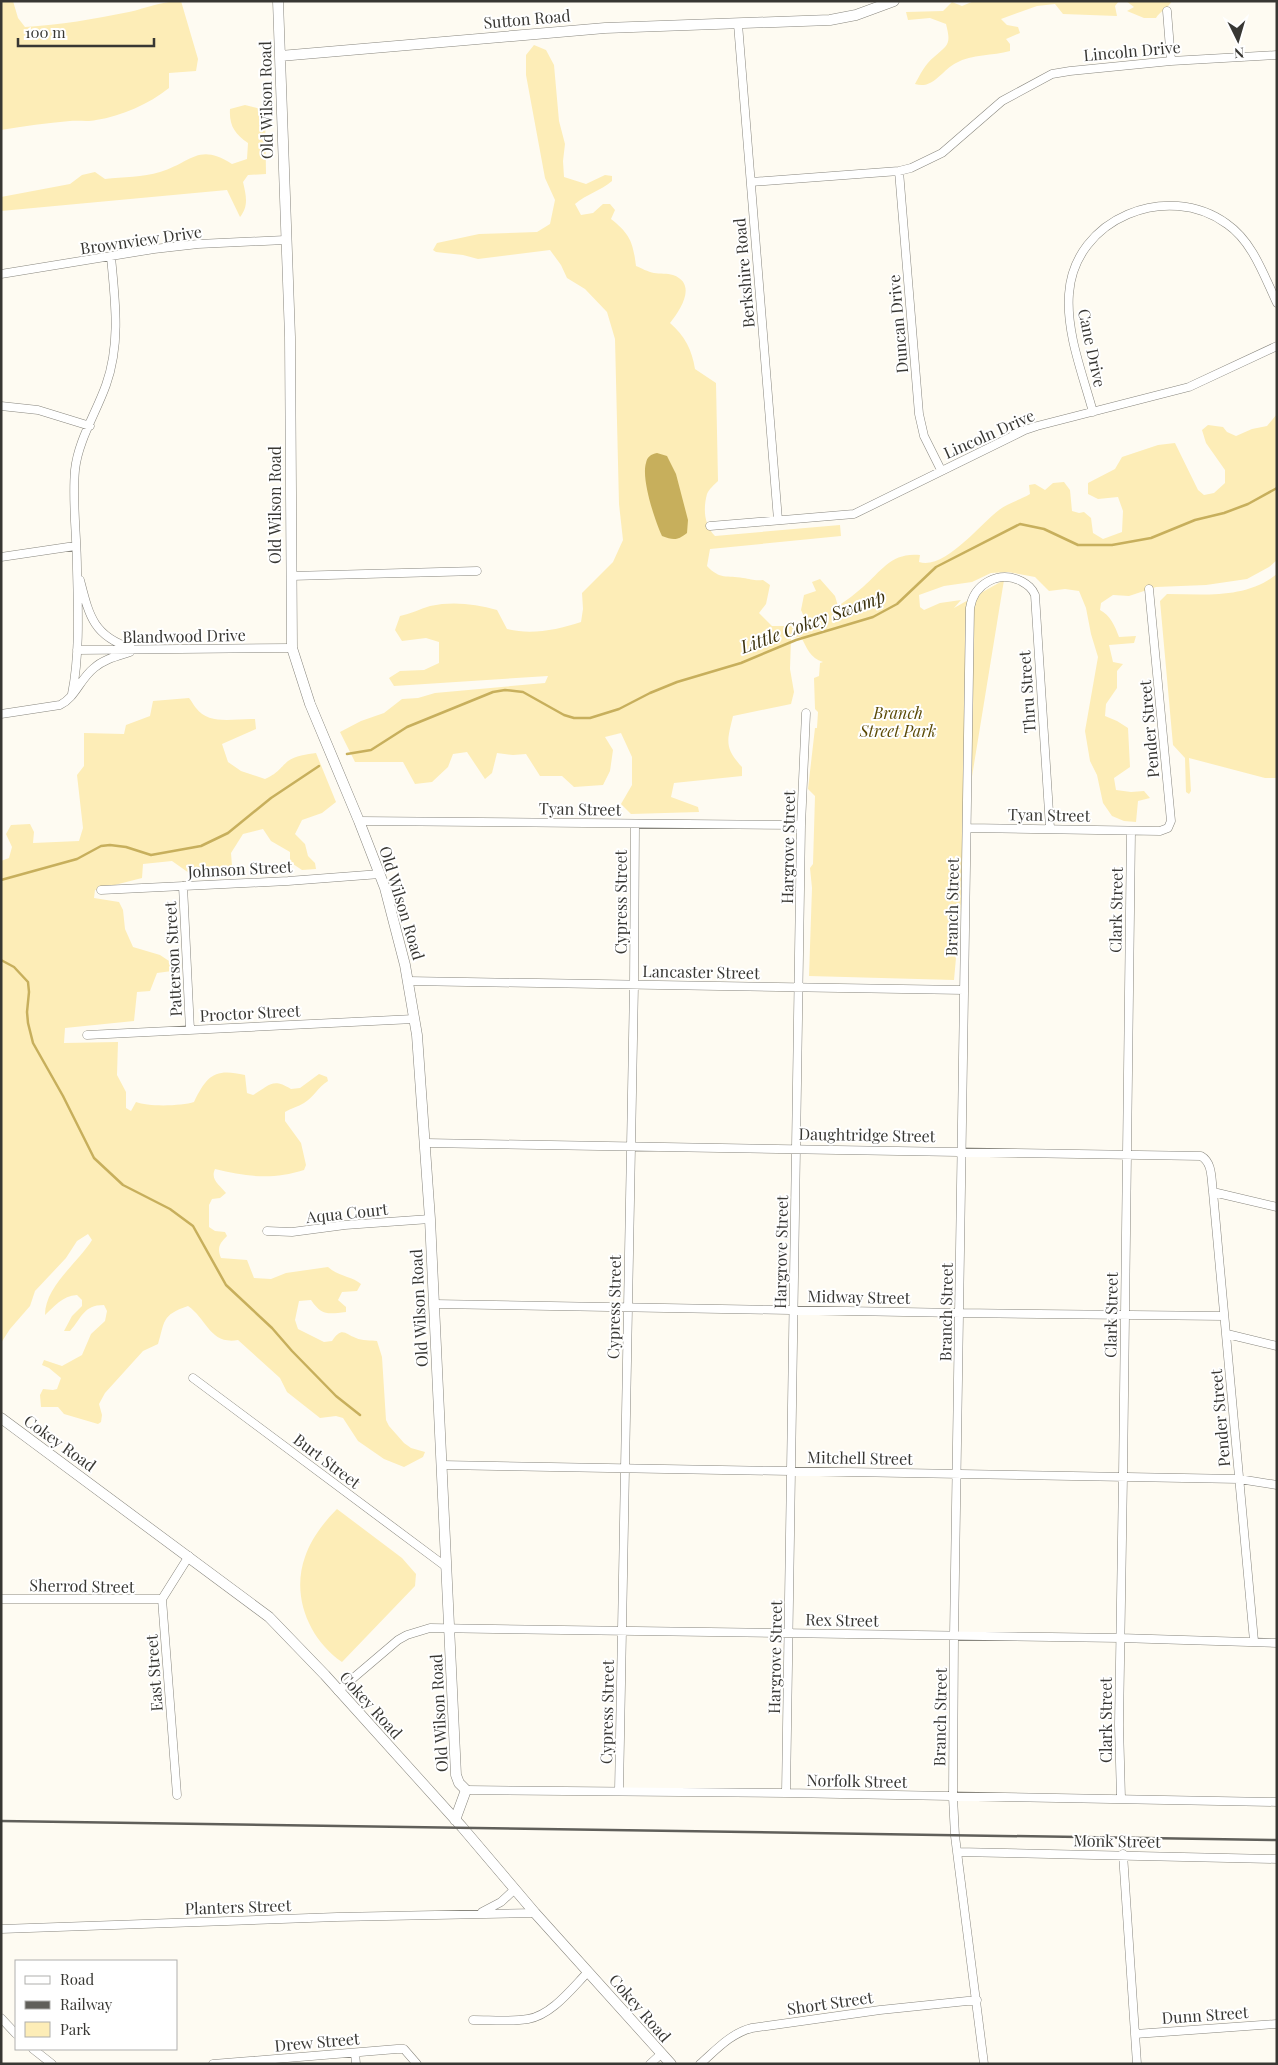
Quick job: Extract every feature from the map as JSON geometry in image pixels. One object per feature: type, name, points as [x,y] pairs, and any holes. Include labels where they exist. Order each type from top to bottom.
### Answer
[{"type":"street","name":"Old Wilson Road","points":[[278,1],[285,240],[290,337],[292,648],[310,704],[380,874],[401,947],[414,1019],[426,1143],[456,1776],[459,1784],[466,1790],[454,1820]]},
{"type":"street","name":"Sutton Road","points":[[280,56],[567,31],[830,20],[856,15],[894,1]]},
{"type":"street","points":[[1167,11],[1171,61]]},
{"type":"street","name":"Berkshire Road","points":[[738,24],[778,520]]},
{"type":"street","name":"Lincoln Drive","points":[[751,182],[900,171],[911,168],[942,153],[1002,101],[1052,74],[1171,61],[1277,56]]},
{"type":"street","name":"Duncan Drive","points":[[900,171],[919,414],[924,436],[941,470]]},
{"type":"street","name":"Cane Drive","points":[[1093,412],[1072,336],[1068,293],[1073,273],[1091,241],[1104,228],[1121,217],[1155,206],[1174,204],[1192,208],[1220,219],[1240,235],[1250,247],[1277,303]]},
{"type":"street","name":"Brownview Drive","points":[[1,274],[154,249],[198,244],[285,240]]},
{"type":"street","points":[[111,257],[116,308],[115,344],[107,383],[78,453],[75,469],[75,546],[78,568],[89,612],[98,629],[114,641],[138,650]]},
{"type":"street","name":"Lincoln Drive","points":[[710,526],[854,514],[941,470],[1037,426],[1189,387],[1277,346]]},
{"type":"street","points":[[1,406],[18,406],[38,410],[90,426]]},
{"type":"street","points":[[1,557],[75,546]]},
{"type":"street","points":[[72,694],[77,650],[78,568]]},
{"type":"street","points":[[291,576],[477,571]]},
{"type":"street","name":"Branch Street","points":[[984,2064],[957,1852],[953,1797],[954,1636],[970,608],[972,597],[979,588],[989,581],[1002,576]]},
{"type":"street","name":"Thru Street","points":[[1002,576],[1012,577],[1022,582],[1033,589],[1035,595],[1050,828]]},
{"type":"street","name":"Pender Street","points":[[1131,831],[1160,832],[1168,828],[1171,821],[1149,590]]},
{"type":"street","name":"Blandwood Drive","points":[[77,650],[292,648]]},
{"type":"street","points":[[1,714],[60,705],[68,701],[94,667],[138,650]]},
{"type":"street","name":"Hargrove Street","points":[[786,1793],[800,988],[801,825],[806,712]]},
{"type":"street","name":"Tyan Street","points":[[359,821],[801,825]]},
{"type":"street","name":"Cypress Street","points":[[619,1791],[634,985],[635,824]]},
{"type":"street","name":"Tyan Street","points":[[967,828],[1050,828],[1131,831]]},
{"type":"street","name":"Clark Street","points":[[1121,1798],[1119,1755],[1120,1638],[1124,1476],[1131,831]]},
{"type":"street","name":"Johnson Street","points":[[101,890],[354,877],[380,874]]},
{"type":"street","name":"Patterson Street","points":[[183,886],[190,1030]]},
{"type":"street","name":"Lancaster Street","points":[[408,981],[964,990]]},
{"type":"street","name":"Proctor Street","points":[[87,1035],[414,1019]]},
{"type":"street","name":"Daughtridge Street","points":[[426,1143],[962,1150],[1201,1156],[1207,1159],[1210,1165],[1213,1192]]},
{"type":"street","points":[[1213,1192],[1277,1207]]},
{"type":"street","name":"Pender Street","points":[[1213,1192],[1254,1641]]},
{"type":"street","name":"Aqua Court","points":[[267,1231],[292,1232],[345,1225],[430,1219]]},
{"type":"street","name":"Midway Street","points":[[434,1304],[1224,1316]]},
{"type":"street","points":[[1227,1334],[1277,1346]]},
{"type":"street","name":"Burt Street","points":[[193,1378],[445,1566]]},
{"type":"street","name":"Cokey Road","points":[[1,1418],[269,1617],[454,1820],[670,2064]]},
{"type":"street","name":"Mitchell Street","points":[[442,1465],[1124,1476],[1239,1479],[1277,1485]]},
{"type":"street","points":[[162,1599],[189,1556]]},
{"type":"street","name":"Sherrod Street","points":[[1,1599],[162,1599]]},
{"type":"street","name":"East Street","points":[[162,1599],[177,1795]]},
{"type":"street","name":"Rex Street","points":[[338,1691],[387,1648],[407,1635],[430,1628],[789,1632],[1277,1643]]},
{"type":"street","name":"Norfolk Street","points":[[466,1790],[786,1793],[1277,1802]]},
{"type":"street","name":"Monk Street","points":[[957,1852],[1123,1854],[1277,1859]]},
{"type":"street","points":[[1123,1854],[1137,2064]]},
{"type":"street","name":"Planters Street","points":[[475,1914],[494,1907],[515,1889]]},
{"type":"street","name":"Planters Street","points":[[1,1929],[535,1913]]},
{"type":"street","points":[[474,2020],[529,2019],[542,2014],[553,2006],[588,1972]]},
{"type":"street","name":"Short Street","points":[[700,2064],[735,2034],[752,2028],[880,2010],[977,2000]]},
{"type":"street","points":[[1,2018],[15,2033]]},
{"type":"street","name":"Dunn Street","points":[[1135,2034],[1277,2024]]},
{"type":"street","points":[[34,2050],[52,2064]]},
{"type":"street","name":"Drew Street","points":[[213,2064],[404,2050],[417,2064]]},
{"type":"street","points":[[355,2053],[356,2064]]},
{"type":"street","points":[[650,2064],[661,2054]]},
{"type":"green space","points":[[1,1],[13,1],[18,18],[25,27],[90,19],[129,12],[161,3],[181,1],[198,59],[196,71],[169,73],[169,88],[144,104],[116,116],[93,121],[61,122],[1,130]]},
{"type":"green space","points":[[974,1],[1119,1],[1115,6],[1117,16],[1063,14],[1055,4],[1037,6],[1001,19],[1007,25],[1018,27],[1020,33],[1006,39],[1010,44],[1010,51],[962,60],[951,66],[932,82],[921,85],[915,84],[928,63],[946,46],[948,36],[946,24],[930,18],[908,20],[906,12],[943,11],[952,2],[962,6]]},
{"type":"green space","points":[[1126,1],[1172,1],[1156,18],[1144,18],[1127,11],[1134,7]]},
{"type":"green space","name":"Branch Street Park","points":[[534,45],[546,50],[554,65],[559,121],[565,144],[564,177],[586,184],[605,175],[612,176],[612,181],[575,204],[581,215],[593,213],[603,204],[610,204],[615,210],[611,219],[630,239],[636,266],[656,273],[673,275],[684,284],[685,298],[670,323],[687,344],[695,369],[716,383],[718,481],[708,492],[705,505],[705,516],[711,532],[715,536],[840,525],[841,536],[710,549],[707,566],[716,573],[724,576],[763,580],[770,585],[766,604],[759,613],[772,626],[790,626],[807,623],[801,610],[804,595],[816,591],[812,582],[820,579],[835,596],[838,606],[895,559],[902,556],[920,555],[919,562],[929,563],[951,553],[999,510],[1030,494],[1029,485],[1035,484],[1045,490],[1053,483],[1064,482],[1070,490],[1072,511],[1084,512],[1091,518],[1093,533],[1103,539],[1122,532],[1123,511],[1118,497],[1098,499],[1088,494],[1088,483],[1115,469],[1122,457],[1158,445],[1175,443],[1198,490],[1204,495],[1214,493],[1225,483],[1225,470],[1206,443],[1202,430],[1208,425],[1223,427],[1227,432],[1236,436],[1252,429],[1267,426],[1277,414],[1277,560],[1269,567],[1247,579],[1206,585],[1156,587],[1129,596],[1113,595],[1101,603],[1100,610],[1104,612],[1114,625],[1119,637],[1136,636],[1134,643],[1109,645],[1113,662],[1123,664],[1117,671],[1117,688],[1106,704],[1105,716],[1128,728],[1130,767],[1114,778],[1116,790],[1144,791],[1150,798],[1138,801],[1136,822],[1124,821],[1112,816],[1103,803],[1097,775],[1090,761],[1085,731],[1098,657],[1086,608],[1079,591],[1065,589],[1049,591],[1035,577],[1008,572],[991,573],[972,582],[944,586],[919,595],[920,607],[924,610],[940,603],[961,600],[954,608],[1004,580],[962,838],[964,869],[954,980],[809,976],[812,888],[810,868],[813,864],[815,796],[808,789],[818,712],[815,709],[814,678],[819,676],[820,663],[823,662],[812,655],[801,637],[791,638],[790,669],[794,692],[791,704],[733,716],[728,738],[732,755],[742,767],[742,776],[674,783],[671,797],[698,807],[699,812],[631,814],[621,804],[632,785],[632,757],[621,733],[605,737],[613,750],[610,771],[603,785],[574,787],[562,776],[540,776],[526,754],[497,753],[492,773],[485,779],[467,752],[453,754],[448,767],[432,782],[415,784],[403,762],[355,762],[340,732],[361,721],[384,713],[402,699],[418,698],[435,693],[545,683],[548,676],[394,686],[389,678],[400,671],[424,670],[439,663],[439,642],[426,638],[402,641],[395,630],[400,616],[430,606],[456,603],[497,610],[507,629],[516,631],[544,631],[581,622],[583,609],[582,593],[613,562],[623,540],[619,504],[615,339],[607,312],[585,289],[567,278],[561,265],[550,250],[478,259],[433,250],[437,243],[479,234],[537,232],[550,224],[555,200],[545,178],[526,75],[526,55]]},
{"type":"green space","points":[[245,105],[265,110],[266,174],[248,175],[243,182],[246,205],[240,217],[227,190],[1,211],[1,197],[70,184],[82,175],[95,172],[105,179],[147,175],[171,168],[202,154],[220,158],[232,164],[247,159],[248,143],[234,129],[230,115],[230,109]]},
{"type":"green space","points":[[1277,574],[1277,778],[1265,778],[1189,758],[1191,791],[1189,794],[1186,792],[1185,758],[1173,745],[1160,601],[1167,594],[1211,594],[1252,588]]},
{"type":"green space","points":[[189,698],[201,714],[208,717],[223,720],[255,719],[256,729],[222,744],[228,762],[241,771],[265,779],[291,759],[316,753],[336,802],[322,813],[302,820],[295,834],[305,844],[308,856],[315,863],[316,869],[302,870],[290,862],[290,852],[271,841],[263,829],[243,834],[231,853],[232,866],[202,875],[189,873],[172,861],[143,864],[142,878],[95,890],[94,898],[119,902],[123,910],[125,929],[133,947],[160,955],[172,963],[172,971],[157,973],[150,991],[137,992],[134,1021],[65,1028],[64,1043],[118,1042],[117,1075],[126,1092],[126,1108],[131,1111],[136,1102],[148,1105],[165,1105],[194,1102],[203,1085],[219,1073],[226,1072],[245,1075],[247,1093],[253,1095],[275,1083],[285,1085],[291,1089],[300,1088],[319,1074],[327,1077],[328,1081],[307,1101],[285,1112],[285,1121],[301,1143],[306,1165],[304,1170],[282,1175],[260,1176],[215,1169],[215,1179],[226,1193],[220,1198],[212,1199],[209,1205],[209,1227],[215,1231],[225,1232],[227,1236],[220,1246],[221,1258],[247,1260],[254,1278],[271,1279],[286,1273],[328,1267],[361,1284],[357,1291],[342,1292],[338,1300],[346,1307],[346,1312],[326,1313],[319,1309],[311,1300],[299,1301],[295,1320],[298,1329],[324,1342],[332,1341],[341,1332],[361,1340],[377,1341],[382,1357],[386,1420],[404,1443],[411,1448],[425,1452],[423,1457],[404,1467],[384,1459],[358,1441],[343,1418],[336,1416],[320,1418],[287,1392],[280,1378],[238,1340],[229,1341],[215,1335],[188,1306],[168,1316],[163,1325],[158,1344],[143,1351],[105,1393],[99,1404],[102,1415],[101,1422],[98,1424],[64,1414],[58,1407],[41,1407],[40,1395],[43,1389],[57,1389],[61,1378],[42,1365],[44,1360],[62,1366],[82,1355],[91,1334],[105,1321],[107,1311],[104,1305],[92,1307],[84,1313],[70,1331],[64,1331],[72,1316],[82,1306],[82,1300],[77,1295],[63,1299],[45,1315],[46,1304],[50,1294],[92,1240],[88,1234],[77,1241],[66,1258],[35,1291],[30,1306],[10,1329],[1,1343],[1,861],[9,858],[12,847],[6,834],[11,825],[30,824],[34,832],[33,843],[79,841],[83,828],[77,775],[84,766],[84,733],[124,734],[126,725],[150,716],[153,701]]},
{"type":"green space","points":[[337,1509],[402,1558],[416,1574],[415,1586],[342,1662],[320,1641],[312,1629],[306,1616],[300,1587],[301,1572],[308,1550],[318,1531]]},
{"type":"shaded area","points":[[657,453],[667,456],[676,474],[688,520],[687,533],[678,539],[662,536],[650,500],[645,479],[646,463],[650,456]]},
{"type":"waterway","name":"Little Cokey Swamp","points":[[347,754],[371,750],[407,727],[493,692],[505,690],[523,692],[564,715],[574,718],[590,718],[619,709],[677,682],[741,663],[796,640],[873,617],[897,604],[936,567],[1020,524],[1044,529],[1078,545],[1112,545],[1151,538],[1195,520],[1224,513],[1248,504],[1277,488]]},
{"type":"waterway","name":"Little Cokey Swamp","points":[[1,880],[77,859],[101,846],[126,847],[151,855],[201,846],[228,833],[271,798],[319,766]]},
{"type":"waterway","points":[[1,960],[14,967],[28,982],[27,1012],[33,1043],[63,1096],[94,1158],[123,1185],[170,1209],[193,1226],[226,1285],[272,1328],[336,1396],[360,1415]]},
{"type":"railway","points":[[1,1821],[1277,1840]]}]
